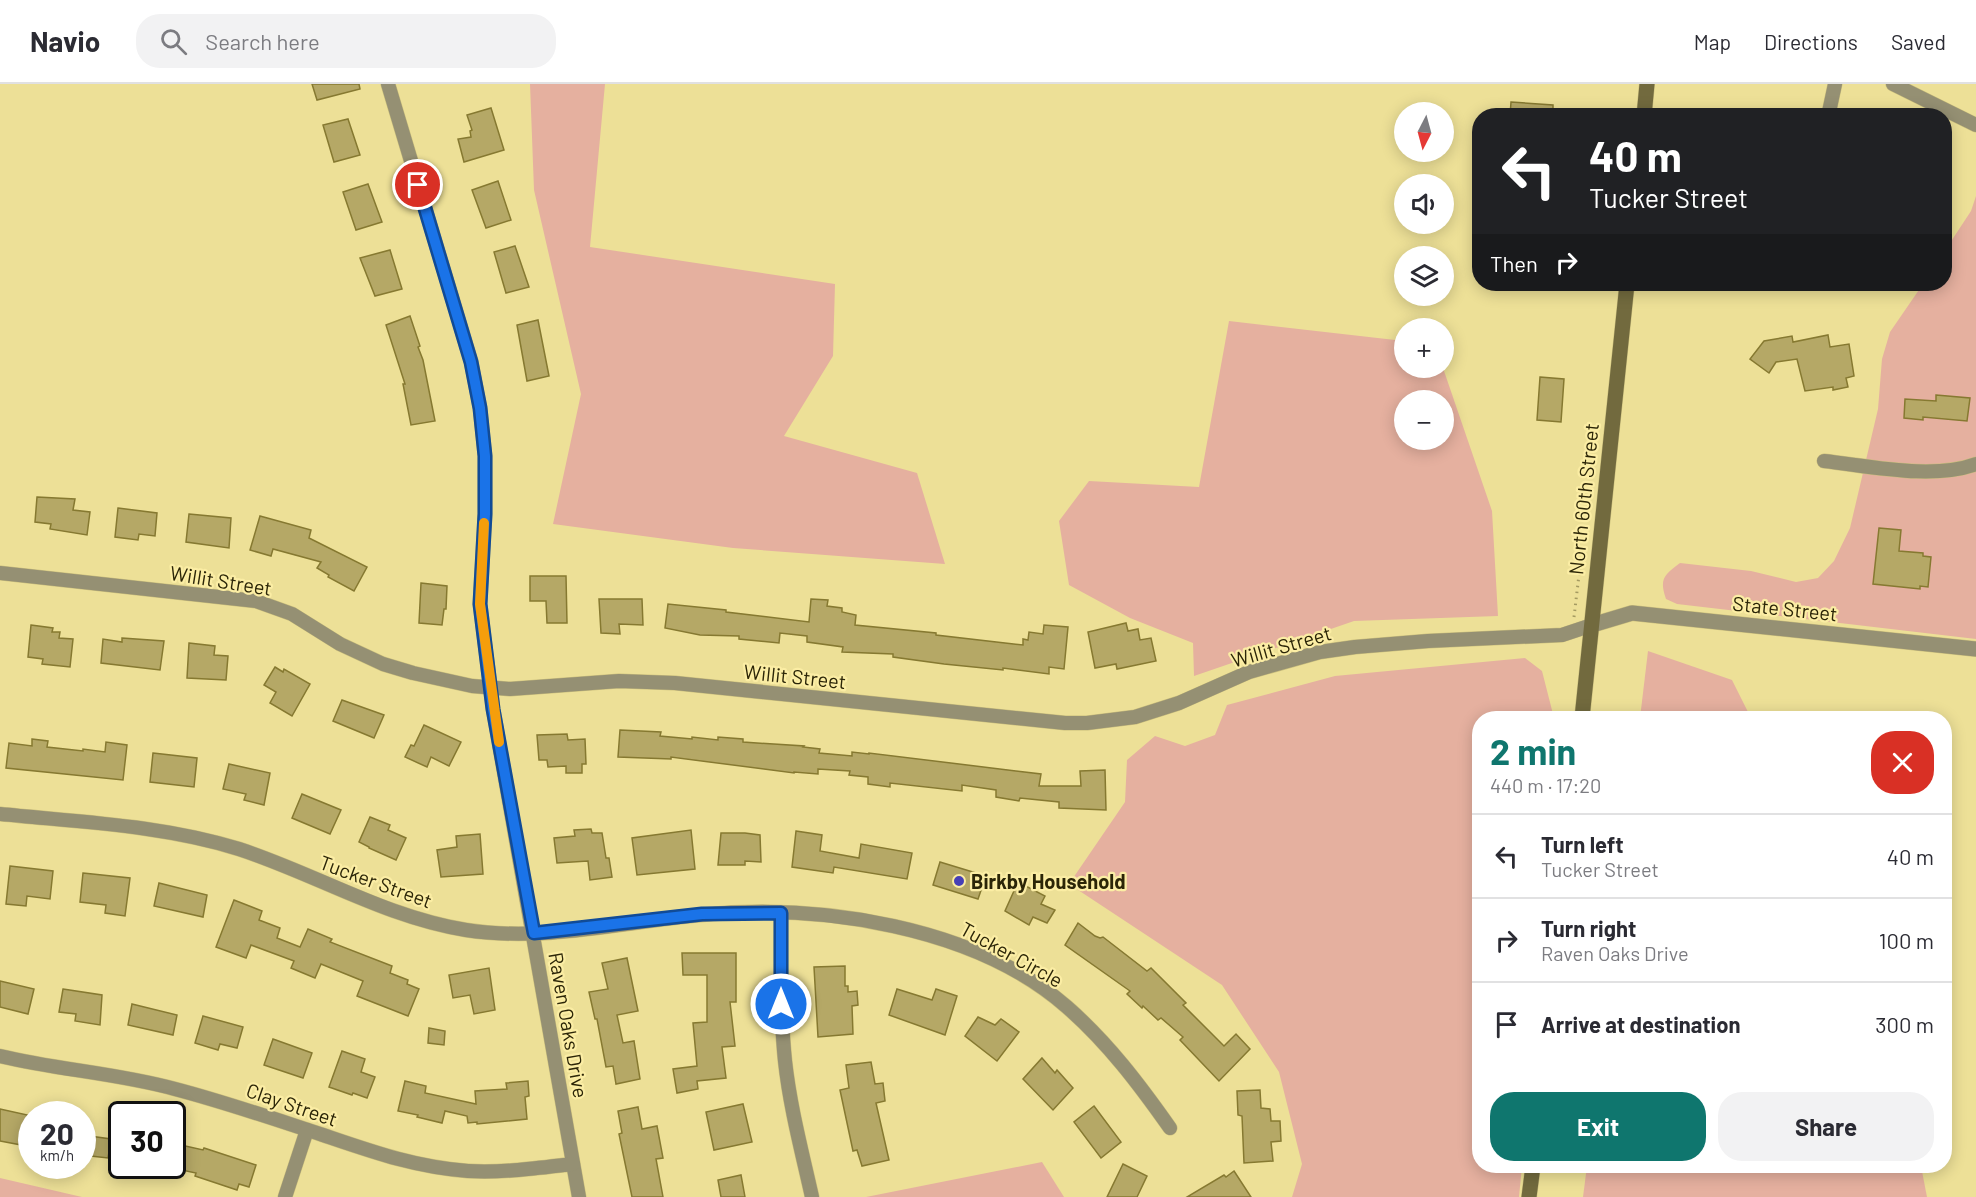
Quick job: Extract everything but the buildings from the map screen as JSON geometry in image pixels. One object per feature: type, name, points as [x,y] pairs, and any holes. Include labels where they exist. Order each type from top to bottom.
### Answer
[{"type":"main road","points":[[1645,108],[1647,84]]},
{"type":"main road","name":"North 60th Street","points":[[1582,711],[1626,291]]},
{"type":"main road","points":[[1529,1197],[1532,1173]]},
{"type":"street","name":"Raven Oaks Drive","points":[[388,84],[471,362],[480,408],[485,456],[485,514],[480,604],[493,709],[579,1197]]},
{"type":"street","points":[[1830,108],[1835,84]]},
{"type":"street","points":[[1893,84],[1942,108]]},
{"type":"street","points":[[1952,113],[1976,125]]},
{"type":"street","points":[[1824,461],[1925,472],[1960,470],[1976,464]]},
{"type":"street","name":"Willit Street","points":[[0,573],[256,601],[292,614],[340,644],[383,664],[422,675],[491,689],[619,681],[675,683],[1065,723],[1087,723],[1136,717],[1179,703],[1249,672],[1320,652],[1355,646],[1428,640],[1562,635],[1592,626]]},
{"type":"street","name":"State Street","points":[[1592,626],[1632,613],[1976,650]]},
{"type":"street","name":"Tucker Street","points":[[0,814],[146,830],[196,838],[264,858],[417,920],[466,930],[505,934],[534,933],[702,914],[781,913]]},
{"type":"street","points":[[781,913],[781,1004],[786,1062],[793,1111],[812,1197]]},
{"type":"street","name":"Tucker Circle","points":[[781,913],[860,920],[925,933],[979,953],[1017,973],[1065,1005],[1102,1040],[1123,1064],[1170,1128]]},
{"type":"street","name":"Clay Street","points":[[0,1056],[172,1088],[235,1105],[400,1161],[441,1168],[498,1172],[573,1164]]},
{"type":"street","points":[[285,1197],[307,1130]]},
{"type":"shaded area","points":[[530,84],[605,84],[590,247],[835,284],[833,356],[784,436],[917,473],[945,564],[733,548],[553,524],[581,394],[534,190]]},
{"type":"shaded area","points":[[1976,196],[1976,639],[1677,604],[1666,599],[1663,587],[1664,578],[1680,563],[1751,571],[1796,582],[1818,578],[1834,561],[1850,528],[1878,409],[1882,359],[1890,332],[1918,291],[1952,291],[1952,240],[1971,211]]},
{"type":"shaded area","points":[[1229,321],[1394,340],[1394,378],[1446,378],[1451,390],[1394,390],[1394,450],[1454,450],[1454,400],[1492,511],[1498,616],[1354,621],[1194,676],[1193,643],[1130,618],[1069,585],[1059,521],[1089,481],[1199,487]]},
{"type":"shaded area","points":[[1648,651],[1732,680],[1748,711],[1641,711]]},
{"type":"shaded area","points":[[1525,658],[1542,671],[1552,711],[1472,711],[1472,1173],[1521,1173],[1519,1197],[1292,1197],[1302,1164],[1279,1072],[1222,985],[1069,884],[1125,802],[1127,760],[1155,736],[1185,746],[1215,735],[1227,705],[1335,676]]},
{"type":"shaded area","points":[[1042,1162],[1064,1197],[866,1197]]},
{"type":"shaded area","points":[[1586,1173],[1922,1173],[1927,1197],[1583,1197]]},
{"type":"shaded area","points":[[0,1178],[82,1197],[0,1197]]},
{"type":"slow traffic","points":[[484,523],[480,604],[499,742]]},
{"type":"place","name":"Birkby Household","points":[[959,881]]},
{"type":"route","points":[[418,185],[471,362],[480,408],[485,456],[485,514],[480,604],[493,709],[534,933],[702,914],[781,913],[781,1004]]}]
